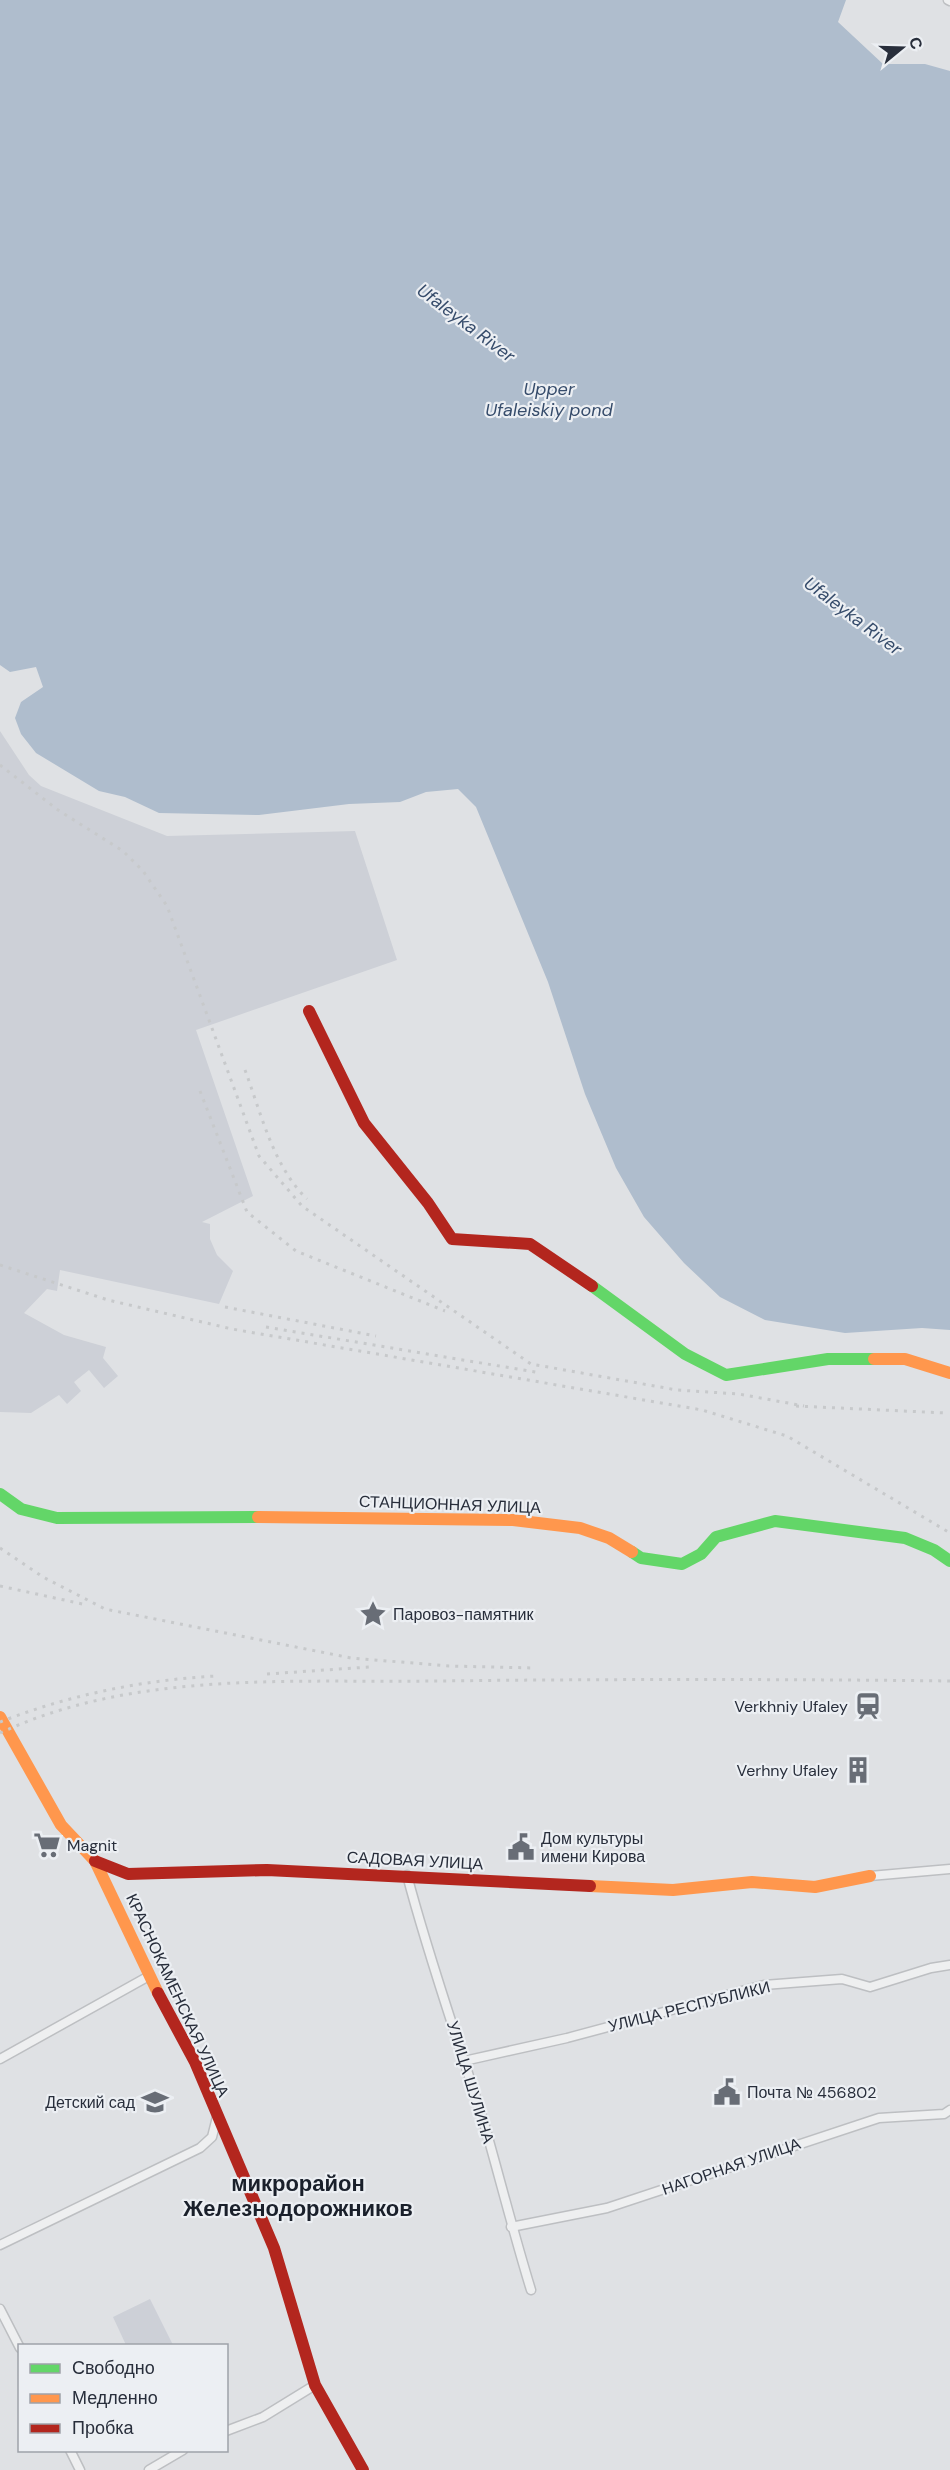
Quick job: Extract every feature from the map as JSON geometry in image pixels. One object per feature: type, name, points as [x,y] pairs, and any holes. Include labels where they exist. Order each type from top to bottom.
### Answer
[{"type":"street","points":[[309,1011],[364,1123],[428,1203],[452,1239],[530,1244],[622,1306],[685,1354],[726,1375],[828,1359],[905,1359],[950,1373]]},
{"type":"street","name":"СТАНЦИОННАЯ УЛИЦА","points":[[0,1494],[21,1509],[57,1518],[373,1517],[513,1520],[580,1528],[609,1538],[641,1558],[682,1564],[701,1554],[716,1537],[775,1521],[905,1538],[934,1550],[950,1561]]},
{"type":"street","name":"КРАСНОКАМЕНСКАЯ УЛИЦА","points":[[0,1717],[61,1826],[95,1861],[149,1976],[195,2062],[273,2248],[315,2385],[363,2470]]},
{"type":"street","name":"САДОВАЯ УЛИЦА","points":[[95,1861],[128,1874],[267,1870],[407,1875],[673,1890],[752,1882],[814,1887],[870,1876],[950,1869]]},
{"type":"street","name":"УЛИЦА ШУЛИНА","points":[[407,1875],[425,1948],[464,2061],[531,2290]]},
{"type":"street","name":"УЛИЦА РЕСПУБЛИКИ","points":[[464,2061],[567,2038],[764,1985],[842,1979],[870,1987],[931,1968],[950,1965]]},
{"type":"street","points":[[0,2059],[149,1976]]},
{"type":"street","name":"НАГОРНАЯ УЛИЦА","points":[[511,2227],[607,2208],[879,2118],[944,2114],[950,2110]]},
{"type":"street","points":[[0,2245],[200,2148],[212,2137],[217,2117]]},
{"type":"street","points":[[0,2308],[18,2344]]},
{"type":"street","points":[[228,2430],[264,2417],[315,2385]]},
{"type":"street","points":[[71,2452],[80,2470]]},
{"type":"street","points":[[149,2470],[181,2452]]},
{"type":"shaded area","points":[[0,731],[29,775],[41,786],[167,836],[355,831],[397,960],[196,1030],[253,1196],[202,1222],[210,1224],[210,1239],[217,1255],[233,1271],[219,1304],[60,1270],[57,1291],[47,1289],[24,1313],[64,1335],[106,1347],[103,1358],[118,1376],[104,1388],[89,1370],[74,1382],[81,1391],[67,1404],[59,1395],[31,1413],[0,1412]]},
{"type":"shaded area","points":[[150,2299],[172,2344],[126,2344],[113,2317]]},
{"type":"water","name":"Upper Ufaleiskiy pond","points":[[0,0],[846,0],[838,22],[883,64],[925,64],[950,71],[950,1330],[922,1328],[845,1333],[765,1320],[720,1297],[684,1263],[644,1217],[616,1168],[585,1094],[548,982],[476,807],[458,789],[426,792],[400,802],[349,804],[259,815],[159,813],[125,797],[99,791],[36,753],[21,734],[15,718],[21,702],[43,687],[36,667],[10,672],[0,665]]},
{"type":"railway","points":[[0,765],[58,810],[123,851],[143,871],[167,906],[259,1156],[302,1206],[531,1364],[677,1390],[739,1394],[804,1406]]},
{"type":"railway","points":[[245,1070],[277,1155],[295,1186],[307,1199]]},
{"type":"railway","points":[[200,1091],[247,1212],[296,1251],[445,1311]]},
{"type":"railway","points":[[0,1265],[108,1300],[232,1329],[702,1410],[787,1436],[950,1533]]},
{"type":"railway","points":[[225,1307],[376,1336]]},
{"type":"railway","points":[[266,1327],[541,1373]]},
{"type":"railway","points":[[796,1406],[946,1413]]},
{"type":"railway","points":[[0,1548],[43,1577],[105,1609],[351,1658],[449,1666],[535,1668]]},
{"type":"railway","points":[[0,1586],[87,1605]]},
{"type":"railway","points":[[267,1674],[369,1667]]},
{"type":"railway","points":[[0,1722],[52,1704],[106,1690],[161,1681],[216,1676]]},
{"type":"railway","points":[[0,1733],[52,1713],[105,1699],[159,1689],[215,1684],[326,1681],[950,1681]]},
{"type":"traffic: fast","points":[[592,1286],[685,1354],[726,1375],[828,1359],[874,1359]]},
{"type":"traffic: fast","points":[[0,1494],[21,1509],[57,1518],[258,1517]]},
{"type":"traffic: fast","points":[[632,1552],[641,1558],[682,1564],[701,1554],[716,1537],[775,1521],[905,1538],[934,1550],[950,1561]]},
{"type":"traffic: slow","points":[[874,1359],[905,1359],[950,1373]]},
{"type":"traffic: slow","points":[[258,1517],[513,1520],[580,1528],[609,1538],[632,1552]]},
{"type":"traffic: slow","points":[[0,1717],[61,1825],[95,1861],[158,1993]]},
{"type":"traffic: slow","points":[[590,1886],[673,1890],[752,1882],[815,1887],[870,1876]]},
{"type":"traffic: jam","points":[[309,1011],[364,1123],[428,1203],[452,1239],[530,1244],[592,1286]]},
{"type":"traffic: jam","points":[[95,1861],[128,1874],[267,1870],[590,1886]]},
{"type":"traffic: jam","points":[[158,1993],[195,2062],[274,2248],[315,2385],[363,2470]]},
{"type":"place","name":"Паровоз-памятник","points":[[373,1614]]},
{"type":"place","name":"Verkhniy Ufaley","points":[[868,1706]]},
{"type":"place","name":"Verhny Ufaley","points":[[858,1770]]},
{"type":"place","name":"Magnit","points":[[47,1845]]},
{"type":"place","name":"Дом культуры имени Кирова","points":[[521,1847]]},
{"type":"place","name":"Почта № 456802","points":[[727,2092]]},
{"type":"place","name":"Детский сад","points":[[155,2102]]},
{"type":"district","name":"микрорайон Железнодорожников","points":[[298,2196]]},
{"type":"water label","name":"Ufaleyka River","points":[[466,323]]},
{"type":"water label","name":"Ufaleyka River","points":[[853,616]]}]
